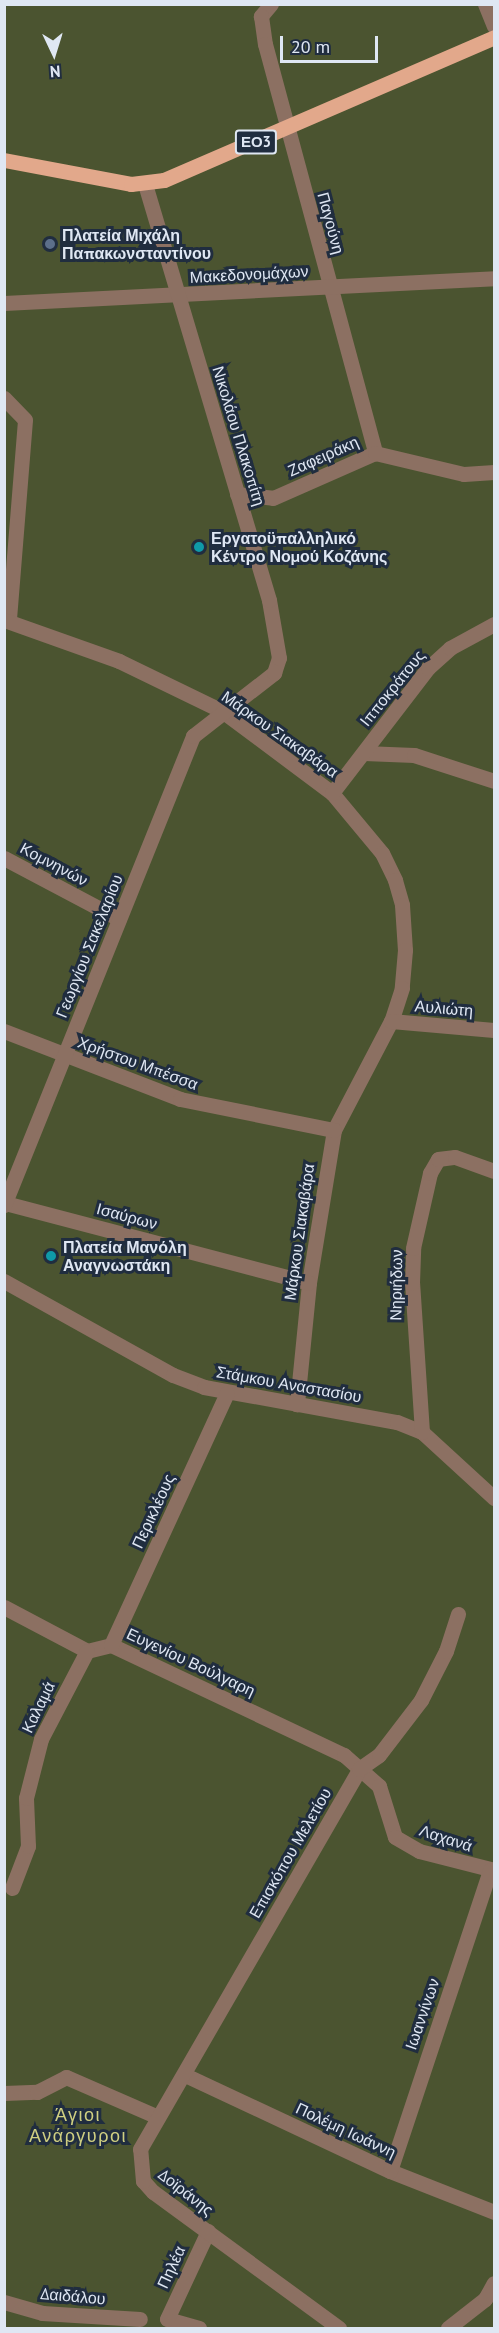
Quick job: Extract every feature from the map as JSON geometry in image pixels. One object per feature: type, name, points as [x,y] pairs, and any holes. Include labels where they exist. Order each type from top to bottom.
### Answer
[{"type":"main road","name":"ΕΟ3","points":[[4,160],[144,183],[164,180],[287,129],[495,37]]},
{"type":"street","name":"Παγούνη","points":[[271,4],[261,16],[261,29],[375,453]]},
{"type":"street","points":[[485,4],[495,26]]},
{"type":"street","name":"Νικολάου Πλακοπίτη","points":[[144,183],[269,600],[279,658],[274,673],[222,711]]},
{"type":"street","name":"Μακεδονομάχων","points":[[4,303],[495,279]]},
{"type":"street","points":[[4,398],[25,420],[7,620]]},
{"type":"street","name":"Ζαφειράκη","points":[[237,494],[273,498],[375,453],[464,474],[495,472]]},
{"type":"street","name":"Μάρκου Σιακαβάρα","points":[[7,620],[119,661],[222,711],[332,793],[382,853],[402,905],[405,950],[402,988],[391,1021],[334,1130],[309,1283],[297,1404]]},
{"type":"street","name":"Ιπποκράτους","points":[[332,793],[428,668],[450,648],[495,624]]},
{"type":"street","name":"Γεωργίου Σακελαρίου","points":[[5,1204],[193,736],[222,711]]},
{"type":"street","points":[[364,753],[414,755],[495,781]]},
{"type":"street","name":"Κομνηνών","points":[[4,858],[119,919]]},
{"type":"street","name":"Αυλιώτη","points":[[391,1021],[495,1030]]},
{"type":"street","name":"Χρήστου Μπέσσα","points":[[4,1031],[180,1099],[334,1130]]},
{"type":"street","name":"Νηριήδων","points":[[422,1432],[413,1323],[413,1248],[430,1173],[438,1159],[455,1157],[495,1171]]},
{"type":"street","name":"Ισαύρων","points":[[5,1204],[309,1283]]},
{"type":"street","name":"Στάμκου Αναστασίου","points":[[4,1281],[173,1375],[227,1393],[397,1422],[422,1432],[495,1498]]},
{"type":"street","name":"Περικλέους","points":[[111,1645],[227,1393]]},
{"type":"street","points":[[4,1606],[87,1651]]},
{"type":"street","name":"Επισκόπου Μελετίου","points":[[158,2117],[185,2075],[359,1769],[379,1755],[421,1700],[446,1651],[458,1614]]},
{"type":"street","name":"Ευγενίου Βούλγαρη","points":[[87,1651],[111,1645],[314,1740],[344,1755],[359,1769]]},
{"type":"street","name":"Καλαμά","points":[[12,1888],[28,1846],[26,1798],[41,1739],[87,1651]]},
{"type":"street","name":"Λαχανά","points":[[359,1769],[379,1786],[394,1837],[419,1851],[492,1870]]},
{"type":"street","name":"Ιωαννίνων","points":[[390,2171],[492,1870]]},
{"type":"street","name":"Πολέμη Ιωάννη","points":[[185,2075],[390,2171],[495,2212]]},
{"type":"street","points":[[4,2093],[37,2092],[66,2077],[158,2117]]},
{"type":"street","name":"Δοϊράνης","points":[[158,2117],[140,2149],[143,2181],[339,2328]]},
{"type":"street","name":"Πηλέα","points":[[199,2328],[167,2319],[208,2231]]},
{"type":"street","points":[[448,2328],[490,2302],[495,2283]]},
{"type":"street","name":"Δαιδάλου","points":[[4,2302],[42,2313],[140,2319]]},
{"type":"green space","points":[[5,5],[494,5],[494,2328],[5,2328]]},
{"type":"place","name":"Πλατεία Μιχάλη Παπακωνσταντίνου","points":[[50,244]]},
{"type":"place","name":"Εργατοϋπαλληλικό Κέντρο Νομού Κοζάνης","points":[[199,547]]},
{"type":"place","name":"Πλατεία Μανόλη Αναγνωστάκη","points":[[51,1256]]},
{"type":"district","name":"Άγιοι Ανάργυροι","points":[[78,2126]]}]
